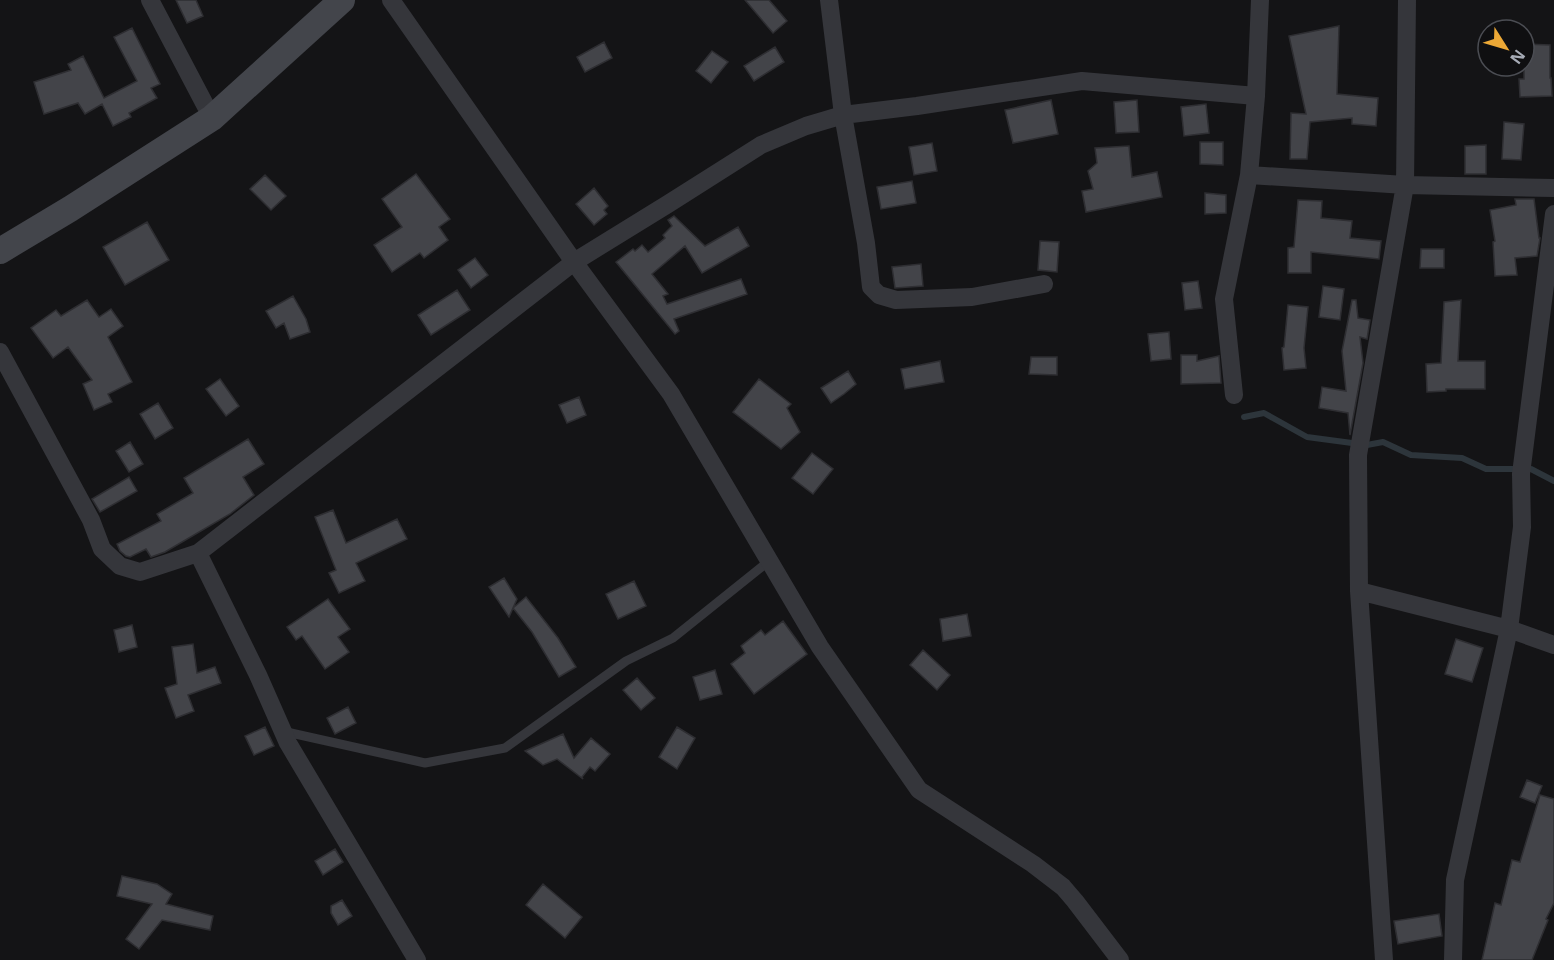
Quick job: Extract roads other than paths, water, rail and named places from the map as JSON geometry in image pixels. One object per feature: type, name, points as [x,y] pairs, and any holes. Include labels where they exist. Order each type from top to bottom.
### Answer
[{"type":"street","points":[[150,0],[212,118]]},
{"type":"street","points":[[0,251],[212,118],[342,0]]},
{"type":"street","points":[[391,0],[574,262],[671,394],[820,647],[919,790],[1033,864],[1063,887],[1120,960]]},
{"type":"street","points":[[829,0],[843,115],[866,243],[871,287],[879,296],[896,300],[972,297],[1044,284]]},
{"type":"street","points":[[1234,395],[1224,299],[1249,174],[1256,96],[1260,0]]},
{"type":"street","points":[[1384,960],[1359,591],[1360,447],[1405,184],[1407,0]]},
{"type":"street","points":[[0,352],[91,520],[102,549],[120,566],[140,572],[198,553],[574,262],[761,145],[806,126],[843,115],[1083,81],[1256,96]]},
{"type":"street","points":[[1249,174],[1405,184],[1554,188]]},
{"type":"street","points":[[1453,960],[1455,880],[1509,629],[1522,527],[1522,466],[1554,214]]},
{"type":"street","points":[[198,553],[258,675],[288,743],[417,960]]},
{"type":"street","points":[[1359,591],[1509,629],[1554,645]]},
{"type":"lane","points":[[282,731],[425,763],[505,748],[626,661],[673,638],[769,561]]},
{"type":"waterway","points":[[1244,417],[1264,413],[1307,437],[1367,445],[1383,442],[1411,455],[1462,458],[1486,469],[1531,469],[1554,481]]}]
